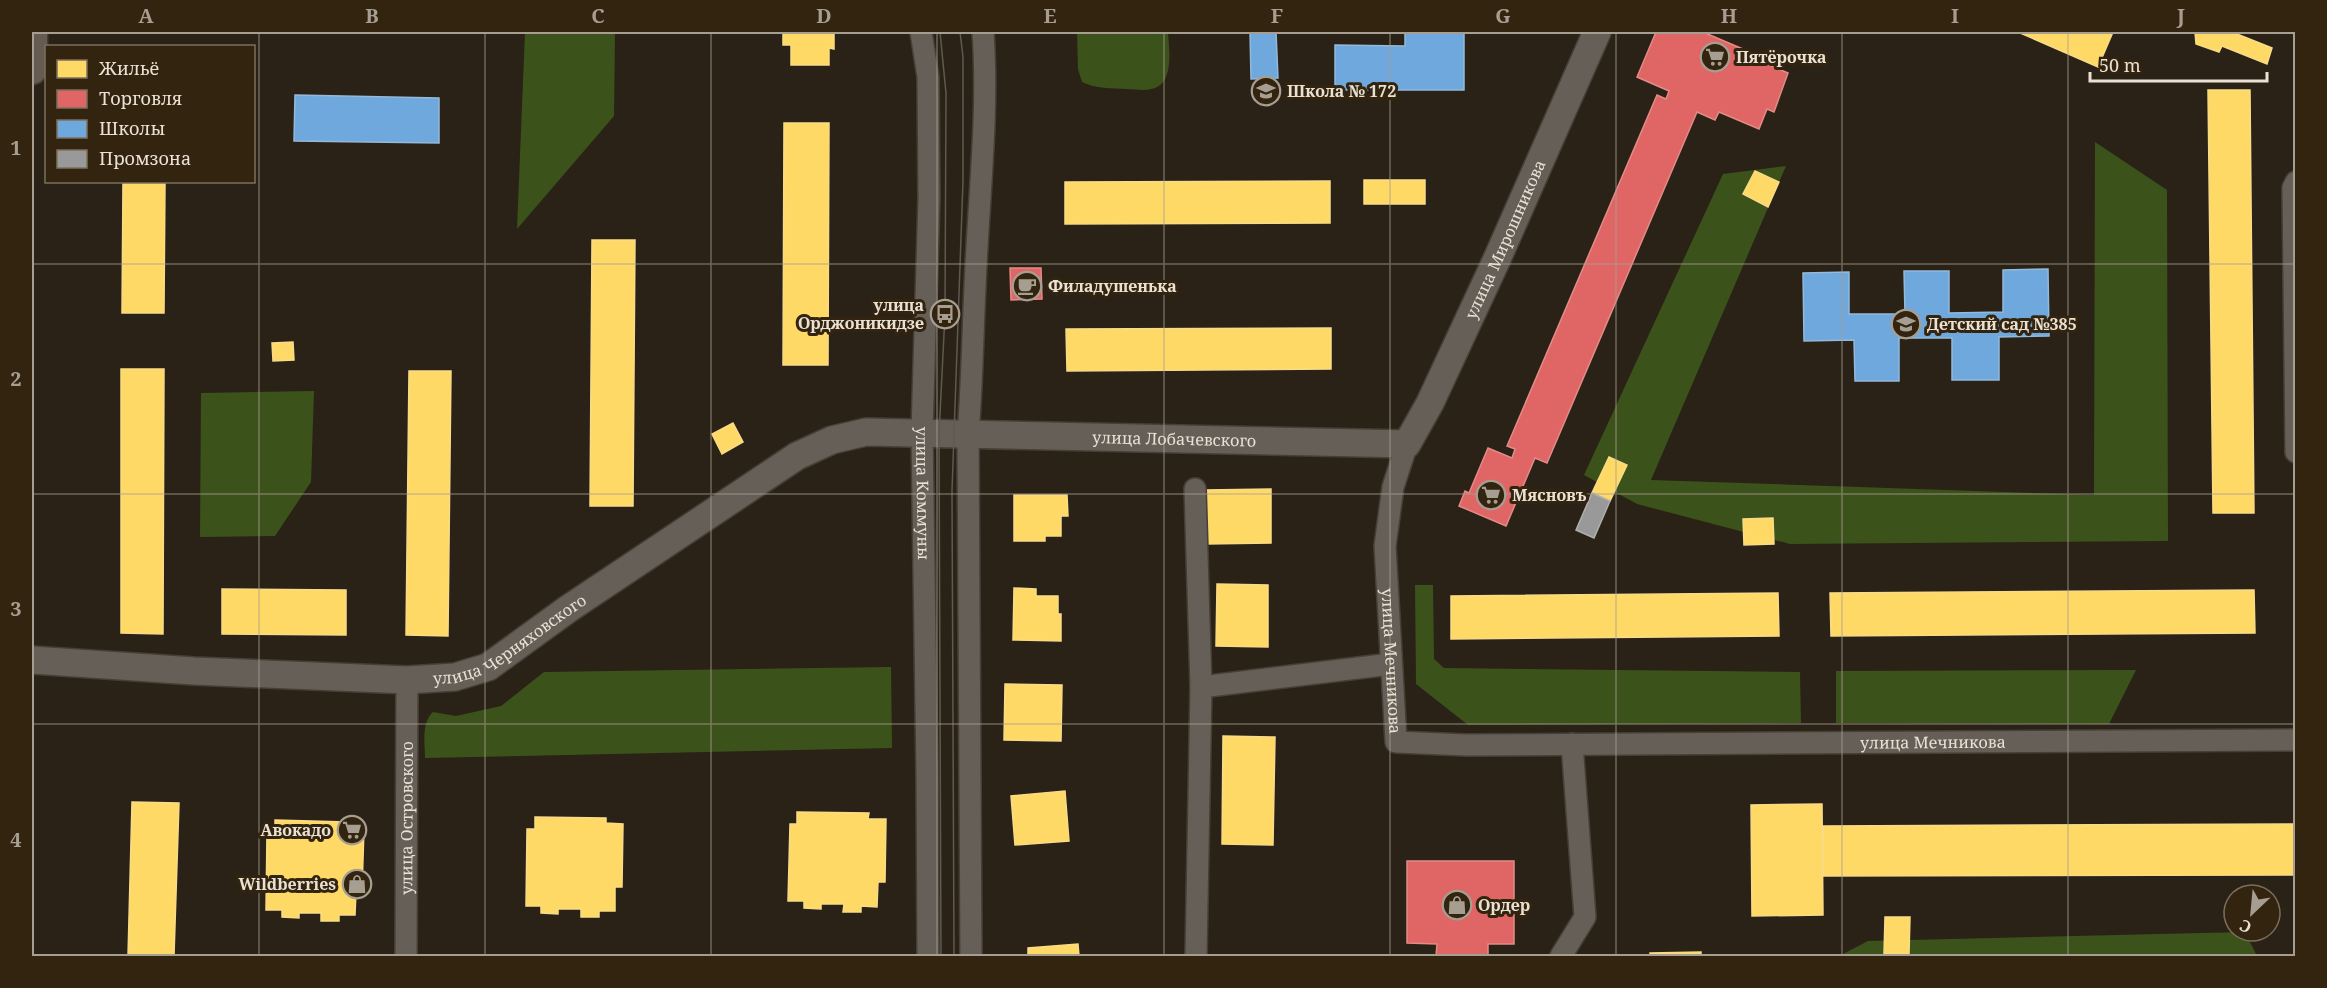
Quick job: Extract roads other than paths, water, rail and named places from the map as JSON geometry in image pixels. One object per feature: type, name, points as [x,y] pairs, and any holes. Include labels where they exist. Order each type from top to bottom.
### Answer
[{"type":"main road","points":[[32,32],[32,69]]},
{"type":"street","name":"улица Коммуны","points":[[921,32],[928,77],[929,187],[927,957]]},
{"type":"street","points":[[971,957],[968,435],[986,79],[983,32]]},
{"type":"street","name":"улица Мирошникова","points":[[1407,444],[1430,403],[1492,270],[1597,32]]},
{"type":"street","points":[[2295,182],[2293,188],[2295,452]]},
{"type":"street","name":"улица Черняховского","points":[[32,660],[194,671],[407,680],[455,677],[488,667],[568,609],[797,456],[832,440],[866,432],[930,433]]},
{"type":"street","name":"улица Лобачевского","points":[[930,433],[1407,444]]},
{"type":"street","name":"улица Мечникова","points":[[1407,444],[1393,487],[1385,546],[1396,742],[1466,745],[2295,740]]},
{"type":"street","points":[[1195,489],[1201,687],[1196,957]]},
{"type":"street","points":[[1201,687],[1391,664]]},
{"type":"street","name":"улица Островского","points":[[406,957],[407,680]]},
{"type":"street","points":[[1561,957],[1585,916],[1572,744]]},
{"type":"tram line","points":[[940,32],[946,93],[945,314],[939,434],[941,956]]},
{"type":"tram line","points":[[954,956],[952,491],[963,181],[963,57],[960,32]]},
{"type":"place","name":"Пятёрочка","points":[[1715,57]]},
{"type":"place","name":"Школа № 172","points":[[1266,91]]},
{"type":"place","name":"Филадушенька","points":[[1027,286]]},
{"type":"place","name":"улица Орджоникидзе","points":[[945,314]]},
{"type":"place","name":"Детский сад №385","points":[[1906,324]]},
{"type":"place","name":"Мясновъ","points":[[1491,495]]},
{"type":"place","name":"Авокадо","points":[[352,830]]},
{"type":"place","name":"Wildberries","points":[[357,884]]},
{"type":"place","name":"Ордер","points":[[1457,905]]}]
